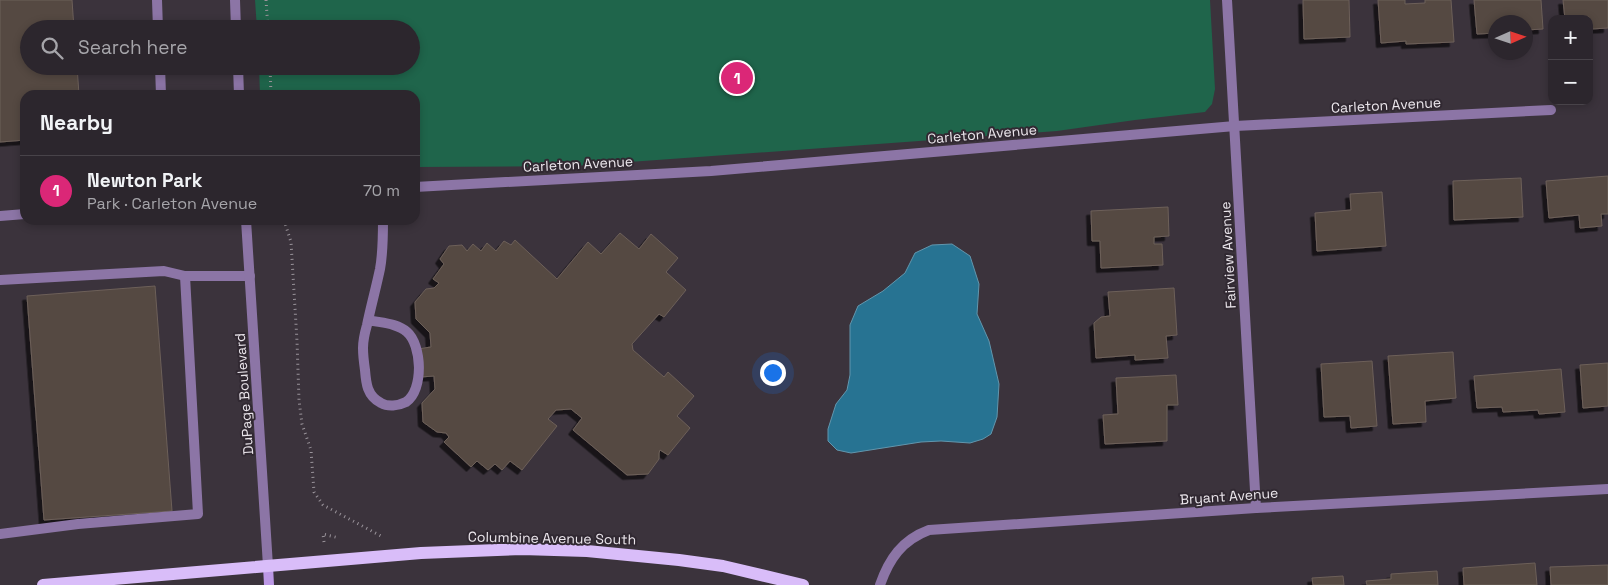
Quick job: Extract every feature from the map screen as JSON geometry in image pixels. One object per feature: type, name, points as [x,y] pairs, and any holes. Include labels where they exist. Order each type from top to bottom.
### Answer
[{"type":"main road","name":"Columbine Avenue South","points":[[43,585],[421,553],[484,550],[588,551],[635,554],[724,566],[803,585]]},
{"type":"street","points":[[157,0],[158,20]]},
{"type":"street","points":[[235,0],[236,20]]},
{"type":"street","name":"Fairview Avenue","points":[[1227,0],[1256,508]]},
{"type":"street","points":[[160,75],[161,90]]},
{"type":"street","points":[[238,75],[239,90]]},
{"type":"street","name":"Carleton Avenue","points":[[420,187],[711,171],[1235,126],[1550,110]]},
{"type":"street","points":[[0,216],[20,214]]},
{"type":"street","name":"DuPage Boulevard","points":[[246,225],[268,566]]},
{"type":"street","points":[[368,320],[398,326],[407,332],[414,341],[419,380],[417,388],[406,401],[399,405],[390,406],[382,403],[374,399],[369,392],[366,384],[362,346],[368,320],[380,270],[383,225]]},
{"type":"street","points":[[0,280],[164,271],[185,276],[250,276]]},
{"type":"street","points":[[0,534],[78,524],[198,514],[185,276]]},
{"type":"street","name":"Bryant Avenue","points":[[880,585],[884,572],[899,549],[915,535],[929,530],[1256,508],[1608,489]]},
{"type":"street","points":[[268,566],[270,585]]},
{"type":"path","points":[[266,0],[267,20]]},
{"type":"path","points":[[270,75],[271,90]]},
{"type":"path","points":[[286,225],[291,242],[299,400],[302,424],[311,450],[314,492],[323,505],[382,536],[373,537]]},
{"type":"path","points":[[326,562],[323,534],[341,538]]},
{"type":"green space","points":[[255,0],[1210,0],[1215,89],[1212,104],[1205,112],[1057,131],[574,166],[420,167],[420,90],[260,90],[259,75],[420,75],[420,20],[256,20]]},
{"type":"water","points":[[952,244],[970,256],[979,284],[977,314],[989,341],[999,384],[997,417],[991,434],[970,443],[921,442],[851,453],[837,450],[828,441],[828,429],[836,404],[847,390],[850,375],[850,325],[858,306],[883,291],[905,273],[915,253],[932,245]]},
{"type":"building","points":[[0,0],[72,0],[73,20],[20,20],[20,75],[78,75],[79,90],[20,90],[20,140],[0,142]]},
{"type":"building","points":[[1303,0],[1349,0],[1350,37],[1304,39]]},
{"type":"building","points":[[1378,0],[1405,0],[1405,4],[1425,3],[1425,0],[1451,0],[1454,42],[1406,44],[1406,41],[1381,43]]},
{"type":"building","points":[[1474,0],[1541,0],[1543,29],[1533,30],[1533,15],[1488,15],[1488,33],[1477,34]]},
{"type":"building","points":[[1563,0],[1608,0],[1608,28],[1593,29],[1593,15],[1565,15]]},
{"type":"building","points":[[1608,176],[1608,214],[1601,214],[1602,226],[1580,228],[1579,215],[1549,218],[1546,181]]},
{"type":"building","points":[[1521,178],[1523,217],[1454,220],[1453,181]]},
{"type":"building","points":[[1382,192],[1386,246],[1317,251],[1315,213],[1351,210],[1350,194]]},
{"type":"building","points":[[1168,207],[1169,236],[1154,237],[1154,244],[1162,244],[1163,265],[1101,268],[1100,241],[1092,241],[1091,211]]},
{"type":"building","points":[[620,233],[639,249],[651,234],[678,258],[666,272],[686,290],[664,317],[659,314],[632,344],[633,350],[664,377],[668,372],[694,396],[677,416],[690,428],[668,455],[660,450],[659,459],[648,474],[627,475],[573,430],[582,418],[571,409],[556,410],[548,419],[557,426],[522,470],[510,461],[502,470],[495,464],[488,470],[477,461],[471,467],[444,442],[449,437],[446,433],[437,432],[423,422],[422,403],[435,389],[434,376],[420,377],[418,349],[431,347],[430,333],[416,319],[415,302],[426,289],[434,288],[439,283],[433,279],[444,264],[440,259],[449,246],[462,245],[467,251],[473,244],[481,251],[487,243],[496,251],[504,241],[511,245],[515,240],[557,279],[588,242],[601,254]]},
{"type":"building","points":[[155,286],[172,511],[44,520],[27,296]]},
{"type":"building","points":[[1174,288],[1177,335],[1166,336],[1168,358],[1135,360],[1135,355],[1096,358],[1094,323],[1101,317],[1110,316],[1108,292]]},
{"type":"building","points":[[1453,352],[1456,398],[1425,401],[1426,422],[1393,424],[1388,356]]},
{"type":"building","points":[[1372,361],[1377,426],[1351,428],[1350,416],[1324,417],[1321,364]]},
{"type":"building","points":[[1608,363],[1608,406],[1583,408],[1580,365]]},
{"type":"building","points":[[1561,369],[1565,412],[1539,414],[1538,410],[1503,412],[1502,407],[1477,408],[1474,376]]},
{"type":"building","points":[[1176,375],[1178,405],[1167,405],[1167,441],[1105,444],[1103,415],[1118,414],[1116,378]]},
{"type":"building","points":[[1535,563],[1537,585],[1464,585],[1463,568]]},
{"type":"building","points":[[1608,565],[1608,585],[1551,585],[1550,567]]},
{"type":"building","points":[[1437,571],[1438,585],[1367,585],[1366,581],[1391,579],[1391,574]]},
{"type":"building","points":[[1343,576],[1344,585],[1313,585],[1312,578]]},
{"type":"place","name":"Newton Park","points":[[737,78]]}]
